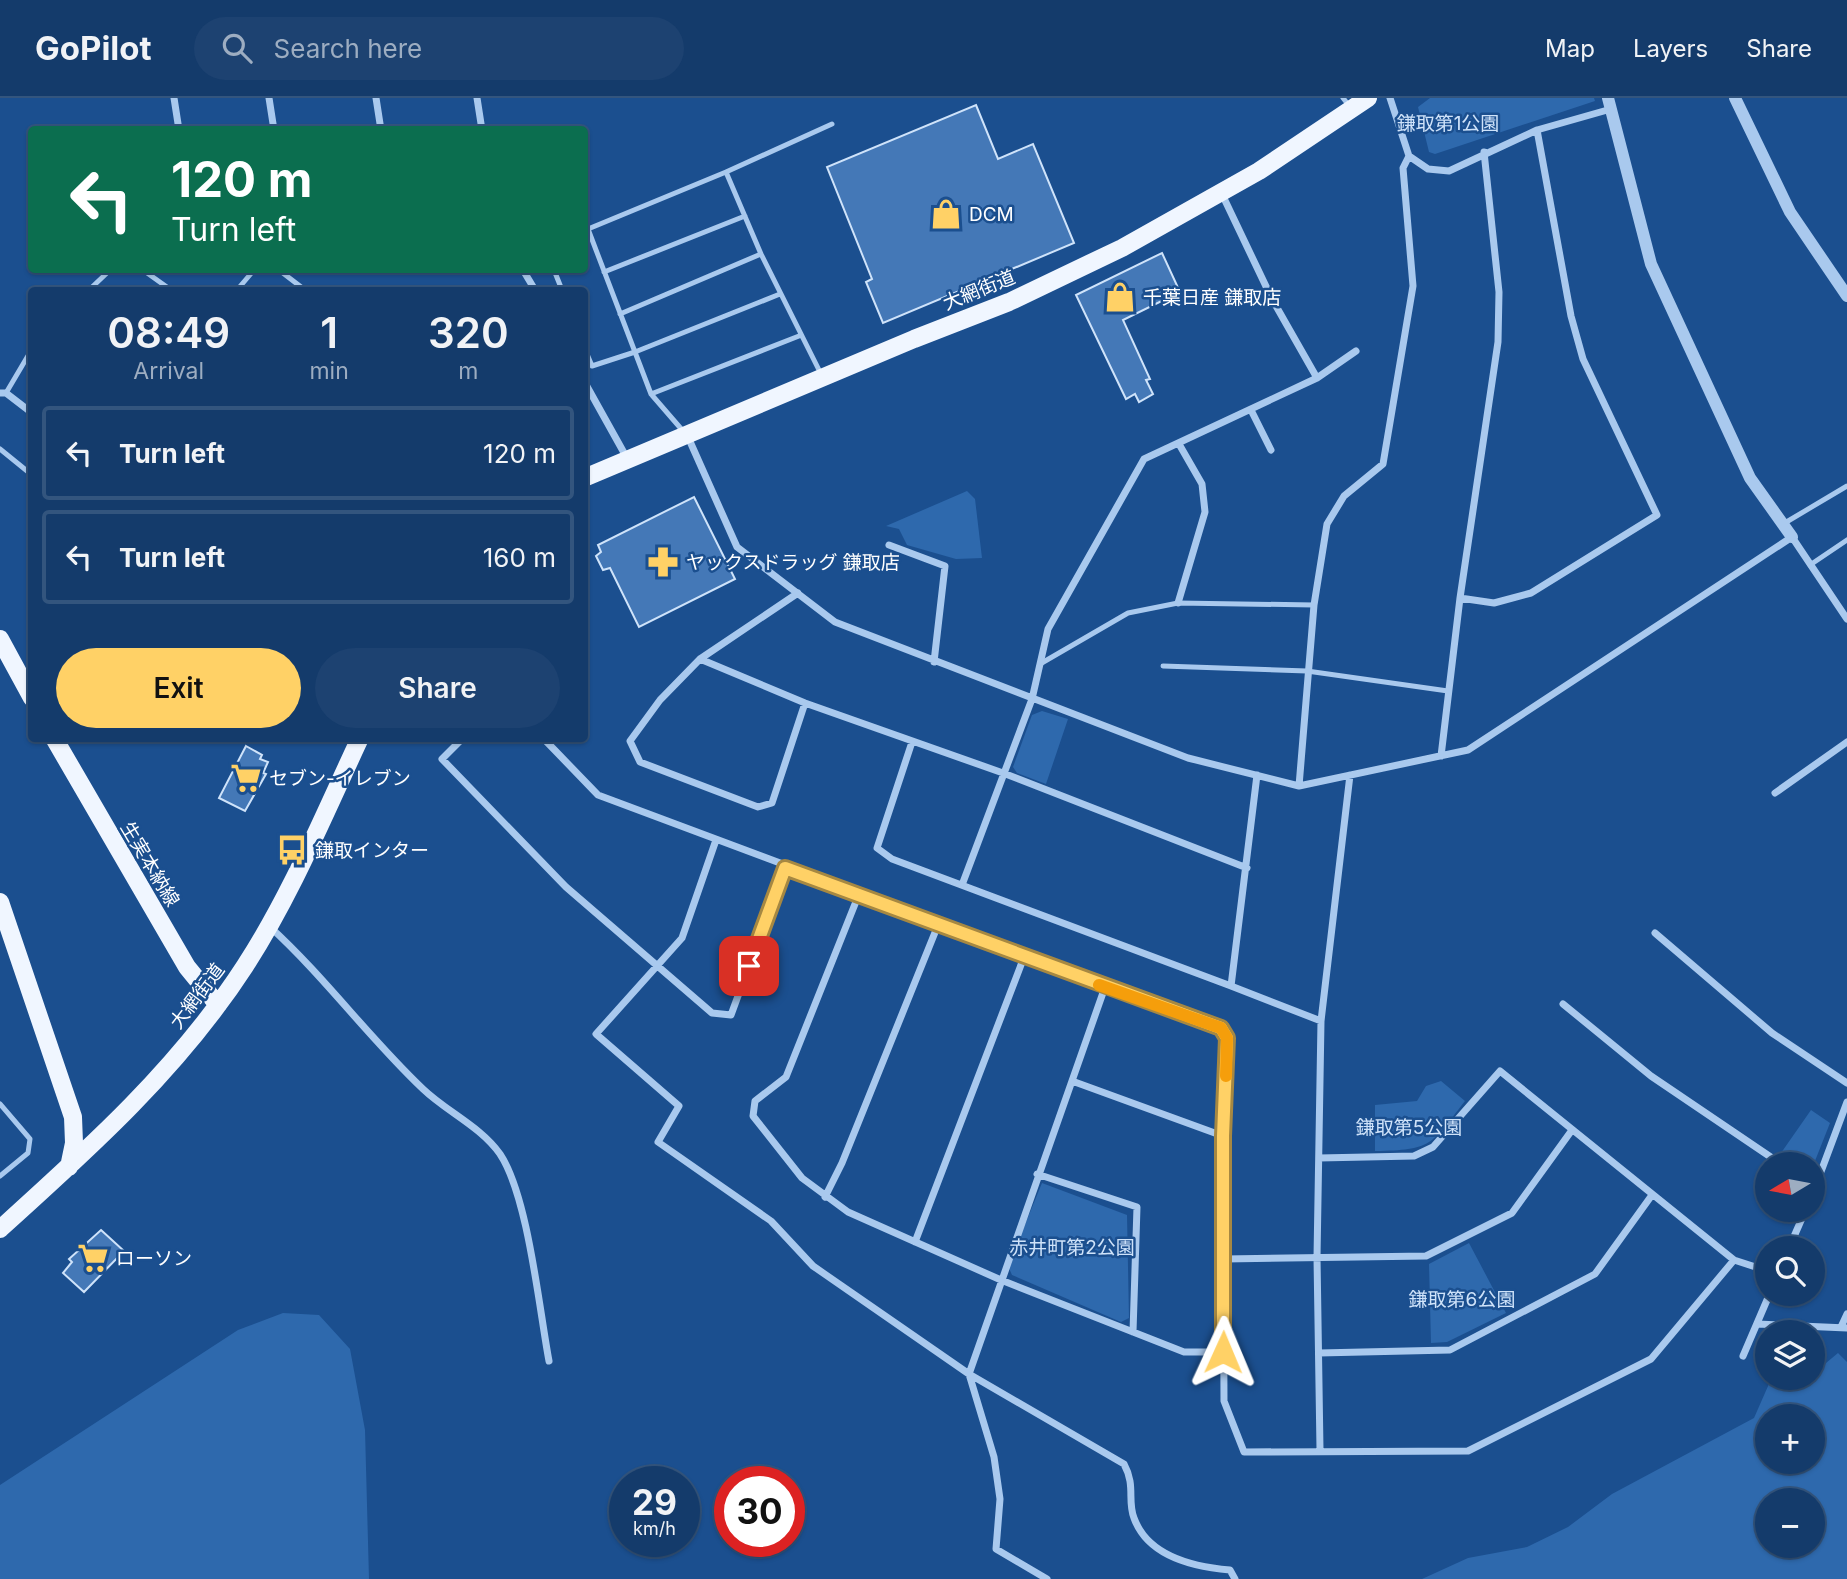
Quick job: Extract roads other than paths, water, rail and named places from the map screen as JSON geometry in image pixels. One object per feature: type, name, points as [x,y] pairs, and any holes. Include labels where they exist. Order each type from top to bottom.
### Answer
[{"type":"main road","name":"大網街道","points":[[588,476],[1009,302],[1122,248],[1259,172],[1348,104],[1368,98]]},
{"type":"main road","points":[[0,639],[28,691]]},
{"type":"main road","name":"生実本納線","points":[[56,742],[187,967],[218,1006]]},
{"type":"main road","name":"大網街道","points":[[0,1229],[69,1167],[166,1070],[218,1006],[269,926],[358,742]]},
{"type":"main road","points":[[0,902],[73,1117],[74,1143],[69,1167]]},
{"type":"street","points":[[174,98],[178,126]]},
{"type":"street","points":[[269,98],[273,126]]},
{"type":"street","points":[[376,98],[380,126]]},
{"type":"street","points":[[477,98],[481,126]]},
{"type":"street","points":[[1390,98],[1409,156],[1437,172],[1449,171],[1484,152],[1610,104],[1651,264],[1750,478],[1847,619]]},
{"type":"street","points":[[1735,98],[1790,212],[1847,296]]},
{"type":"street","points":[[1460,598],[1494,603],[1531,593],[1657,515],[1583,359],[1571,316],[1537,130]]},
{"type":"street","points":[[1441,756],[1460,598],[1498,342],[1499,292],[1484,152]]},
{"type":"street","points":[[1299,786],[1314,605],[1327,524],[1344,496],[1383,464],[1413,286],[1403,169],[1409,156]]},
{"type":"street","points":[[1221,192],[1272,299],[1317,378]]},
{"type":"street","points":[[962,885],[1032,699],[1048,629],[1144,459],[1317,378],[1356,351]]},
{"type":"street","points":[[588,388],[628,460]]},
{"type":"street","points":[[3,393],[28,410]]},
{"type":"street","points":[[1251,410],[1271,450]]},
{"type":"street","points":[[687,436],[737,547],[835,622],[1188,758],[1299,786],[1468,750],[1792,537]]},
{"type":"street","points":[[1178,603],[1205,512],[1202,484],[1179,444]]},
{"type":"street","points":[[889,545],[945,566],[934,662]]},
{"type":"street","points":[[798,593],[700,659],[660,700],[630,741],[640,762],[758,807],[772,803],[805,704]]},
{"type":"street","points":[[700,659],[805,704],[1003,773],[1247,868]]},
{"type":"street","points":[[459,742],[442,759],[566,887],[712,1013],[731,1015],[785,868]]},
{"type":"street","points":[[547,742],[598,795],[785,868],[1221,1028],[1227,1038],[1223,1136],[1224,1401],[1244,1452],[1468,1451],[1651,1359],[1734,1260]]},
{"type":"street","points":[[1775,793],[1847,742]]},
{"type":"street","points":[[912,743],[877,848],[892,859],[1321,1021]]},
{"type":"street","points":[[1231,986],[1257,775]]},
{"type":"street","points":[[1320,1450],[1317,1257],[1321,1021],[1350,775]]},
{"type":"street","points":[[716,840],[682,938],[596,1034],[679,1106],[658,1142],[771,1222],[813,1266],[969,1374],[1124,1464],[1132,1480],[1133,1517],[1151,1545],[1193,1567],[1230,1570],[1236,1579]]},
{"type":"street","points":[[859,894],[786,1077],[755,1101],[753,1116],[802,1178],[848,1212],[1001,1280],[1184,1352],[1223,1352]]},
{"type":"street","points":[[825,1197],[842,1163],[938,925]]},
{"type":"street","points":[[269,926],[297,952],[424,1090],[484,1137],[500,1155],[520,1206],[549,1361]]},
{"type":"street","points":[[1655,933],[1772,1033],[1847,1083]]},
{"type":"street","points":[[915,1242],[1024,957]]},
{"type":"street","points":[[1046,1579],[996,1549],[1000,1499],[994,1457],[969,1374],[1037,1174],[1105,987]]},
{"type":"street","points":[[1563,1004],[1651,1076],[1762,1152]]},
{"type":"street","points":[[1319,1158],[1414,1156],[1433,1147],[1500,1071],[1734,1260],[1755,1267]]},
{"type":"street","points":[[1072,1080],[1223,1136]]},
{"type":"street","points":[[1825,1160],[1847,1102]]},
{"type":"street","points":[[1224,1259],[1426,1256],[1512,1213],[1572,1130]]},
{"type":"street","points":[[1037,1174],[1137,1207],[1133,1332]]},
{"type":"street","points":[[1319,1353],[1450,1350],[1595,1274],[1652,1195]]},
{"type":"street","points":[[1825,1327],[1844,1328],[1847,1314]]},
{"type":"street","points":[[1743,1356],[1755,1329]]},
{"type":"lane","points":[[588,228],[726,172],[832,124]]},
{"type":"lane","points":[[726,172],[799,336],[823,377]]},
{"type":"lane","points":[[604,272],[745,216]]},
{"type":"lane","points":[[588,234],[651,394],[687,436]]},
{"type":"lane","points":[[620,314],[761,254]]},
{"type":"lane","points":[[92,287],[107,273]]},
{"type":"lane","points":[[147,273],[167,287]]},
{"type":"lane","points":[[240,287],[251,273]]},
{"type":"lane","points":[[283,273],[301,287]]},
{"type":"lane","points":[[588,356],[592,366],[635,352],[780,294]]},
{"type":"lane","points":[[651,394],[799,336]]},
{"type":"lane","points":[[3,393],[28,355]]},
{"type":"lane","points":[[0,449],[28,472]]},
{"type":"lane","points":[[1783,524],[1847,486]]},
{"type":"lane","points":[[1810,565],[1847,540]]},
{"type":"lane","points":[[1040,664],[1128,613],[1178,603],[1314,605]]},
{"type":"lane","points":[[1163,666],[1307,671],[1448,691]]},
{"type":"lane","points":[[0,1104],[30,1139],[28,1153],[0,1176]]},
{"type":"place","name":"DCM","points":[[946,214]]},
{"type":"place","name":"千葉日産 鎌取店","points":[[1120,297]]},
{"type":"place","name":"ヤックスドラッグ 鎌取店","points":[[663,562]]},
{"type":"place","name":"セブン-イレブン","points":[[246,778]]},
{"type":"place","name":"鎌取インター","points":[[292,850]]},
{"type":"place","name":"ローソン","points":[[93,1258]]},
{"type":"park label","name":"鎌取第1公園","points":[[1448,123]]},
{"type":"park label","name":"鎌取第5公園","points":[[1409,1127]]},
{"type":"park label","name":"赤井町第2公園","points":[[1072,1247]]},
{"type":"park label","name":"鎌取第6公園","points":[[1462,1299]]}]
